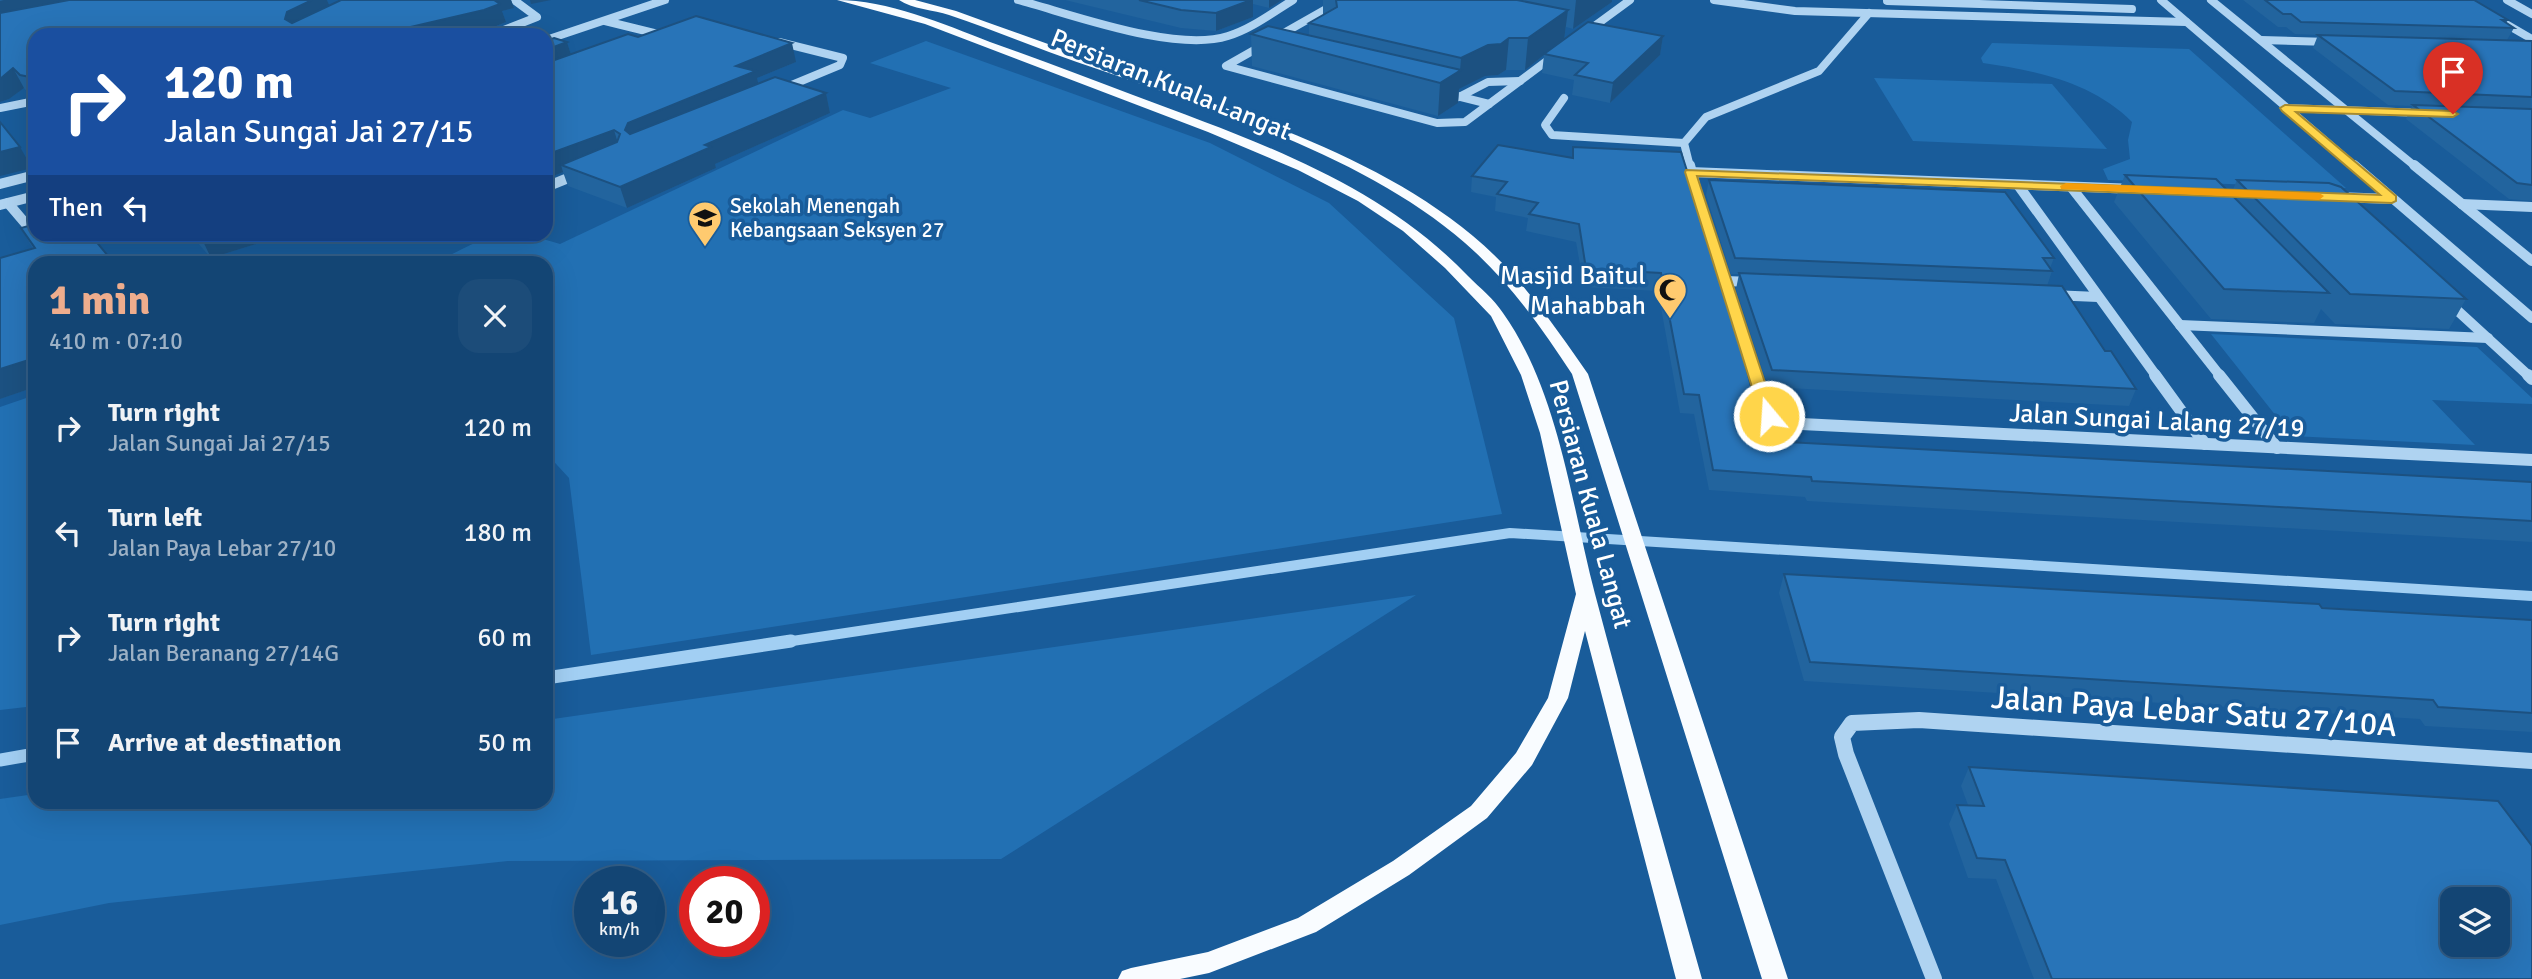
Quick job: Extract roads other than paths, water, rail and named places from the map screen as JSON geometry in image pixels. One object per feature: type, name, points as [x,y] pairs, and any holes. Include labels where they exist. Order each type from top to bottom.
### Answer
[{"type":"main road","name":"Persiaran Kuala Langat","points":[[842,0],[929,22],[1212,129],[1302,167],[1363,198],[1408,228],[1450,265],[1497,314],[1529,375],[1548,433],[1585,593],[1689,979]]},
{"type":"main road","name":"Persiaran Kuala Langat","points":[[904,0],[952,13],[1235,116],[1355,167],[1415,201],[1468,238],[1545,320],[1580,374],[1774,979]]},
{"type":"main road","points":[[929,22],[952,13]]},
{"type":"main road","points":[[1130,979],[1209,962],[1307,925],[1401,868],[1479,812],[1524,759],[1558,698],[1585,593]]},
{"type":"street","points":[[509,28],[537,17],[514,0]]},
{"type":"street","points":[[553,38],[665,0]]},
{"type":"street","points":[[1018,0],[1169,36],[1219,39],[1293,0]]},
{"type":"street","points":[[1342,0],[1226,66],[1437,123],[1465,122],[1560,51]]},
{"type":"street","points":[[1580,37],[1630,0]]},
{"type":"street","points":[[1714,0],[1795,11],[2186,22]]},
{"type":"street","points":[[1886,1],[2132,9],[2122,0]]},
{"type":"street","points":[[2161,0],[2532,318]]},
{"type":"street","points":[[2211,0],[2532,261]]},
{"type":"street","points":[[2507,0],[2532,14]]},
{"type":"street","points":[[1886,1],[1896,14]]},
{"type":"street","points":[[1256,11],[1268,14]]},
{"type":"street","points":[[1684,144],[1706,117],[1819,71],[1869,13]]},
{"type":"street","points":[[2488,13],[2532,40]]},
{"type":"street","points":[[604,21],[662,35]]},
{"type":"street","points":[[1295,26],[1307,29]]},
{"type":"street","points":[[649,40],[673,31]]},
{"type":"street","points":[[768,39],[843,58],[840,65],[776,91]]},
{"type":"street","points":[[2260,40],[2342,42]]},
{"type":"street","points":[[1256,48],[1268,50]]},
{"type":"street","points":[[1459,97],[1481,82],[1500,77],[1520,81]]},
{"type":"street","points":[[1433,90],[1489,104]]},
{"type":"street","points":[[1564,98],[1545,125],[1552,135],[1684,144]]},
{"type":"street","points":[[0,108],[28,102]]},
{"type":"street","points":[[2285,108],[2440,114]]},
{"type":"street","points":[[1684,144],[1702,208]]},
{"type":"street","points":[[553,184],[583,172]]},
{"type":"street","points":[[1690,172],[2149,190]]},
{"type":"street","points":[[0,184],[28,178]]},
{"type":"street","points":[[2018,185],[2205,444]]},
{"type":"street","points":[[2071,187],[2277,448]]},
{"type":"street","points":[[2320,196],[2392,199]]},
{"type":"street","points":[[2333,197],[2343,206]]},
{"type":"street","points":[[28,198],[4,204],[28,229]]},
{"type":"street","points":[[2462,204],[2532,206]]},
{"type":"street","points":[[1721,268],[1729,293]]},
{"type":"street","points":[[1725,281],[1767,282]]},
{"type":"street","points":[[2436,291],[2532,379]]},
{"type":"street","points":[[2043,294],[2098,297]]},
{"type":"street","points":[[2323,321],[2332,331]]},
{"type":"street","points":[[2180,325],[2487,338]]},
{"type":"street","name":"Jalan Sungai Lalang 27/19","points":[[1745,342],[1769,416],[1780,423],[2532,460]]},
{"type":"street","name":"Jalan Paya Lebar Satu 27/10A","points":[[1852,723],[1919,720],[2532,761]]},
{"type":"street","points":[[1852,723],[1842,737],[1846,754],[1934,979]]},
{"type":"waterway","points":[[779,643],[1510,533],[2532,596]]},
{"type":"waterway","points":[[553,677],[791,641]]},
{"type":"waterway","points":[[0,760],[28,755]]},
{"type":"place","name":"Sekolah Menengah Kebangsaan Seksyen 27","points":[[705,248]]},
{"type":"place","name":"Masjid Baitul Mahabbah","points":[[1670,320]]}]
